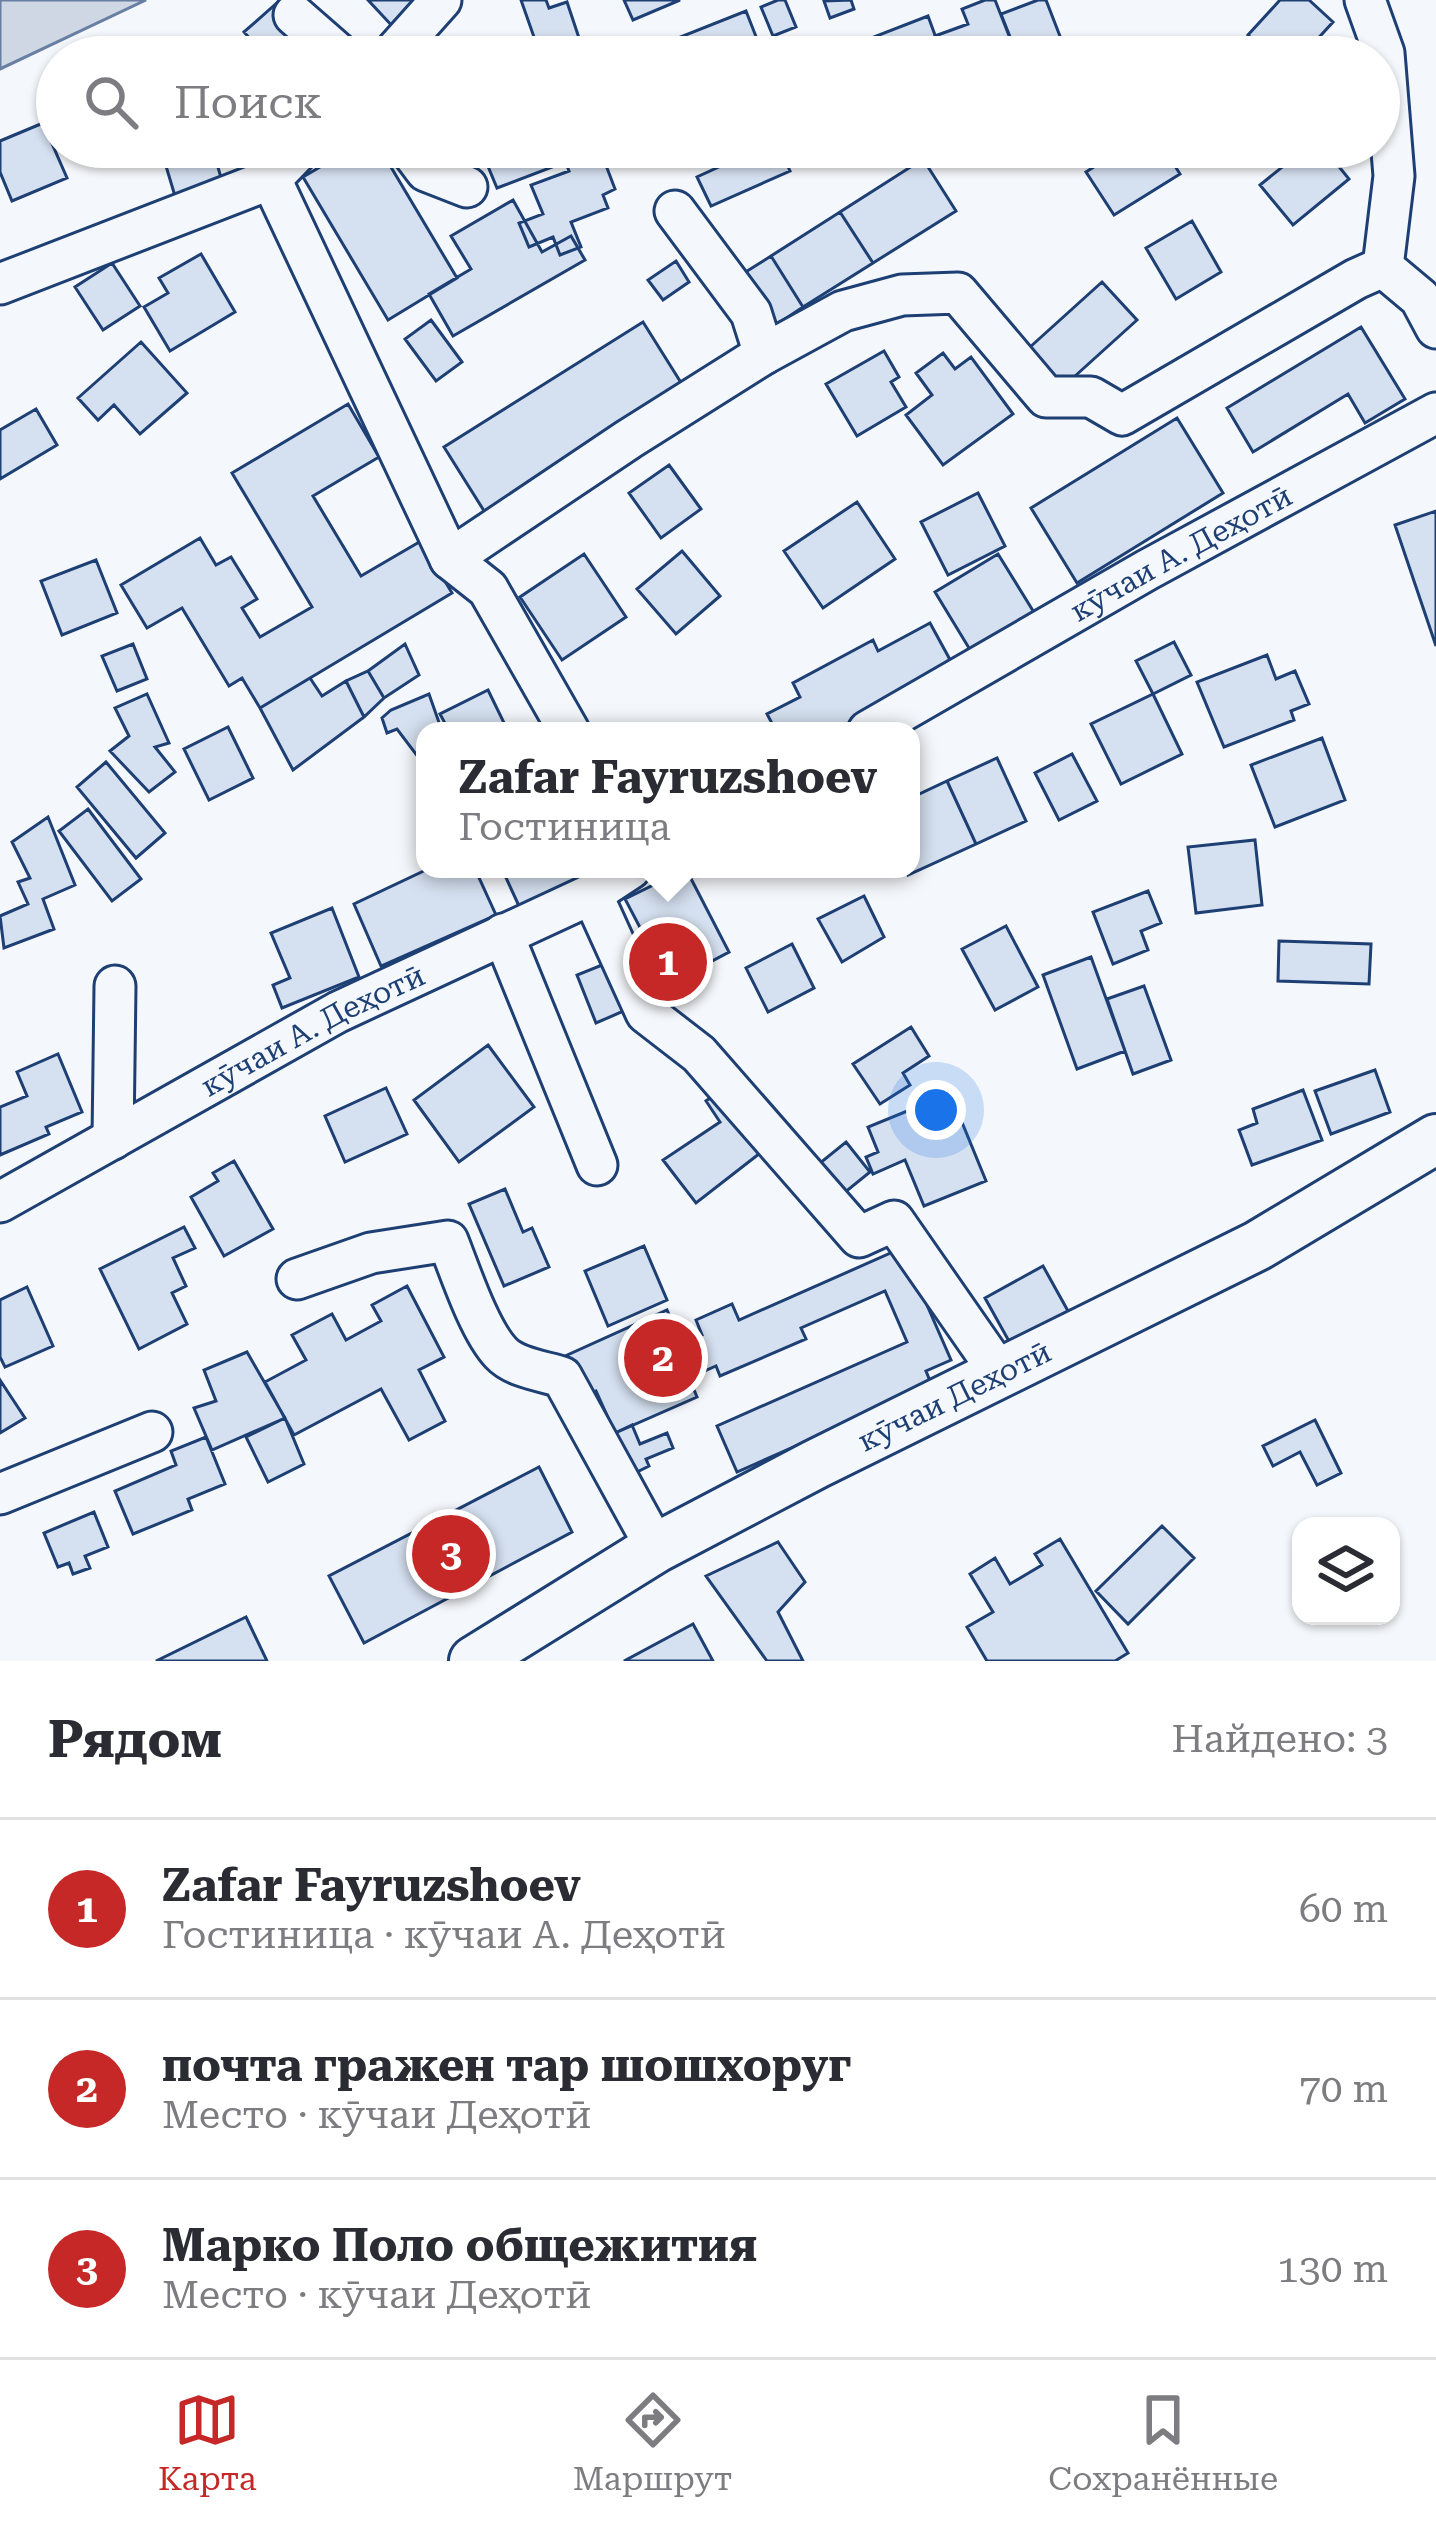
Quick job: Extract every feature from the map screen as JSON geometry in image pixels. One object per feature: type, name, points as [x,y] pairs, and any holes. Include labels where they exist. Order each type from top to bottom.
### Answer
[{"type":"main road","name":"кӯчаи Деҳотӣ","points":[[474,1661],[656,1548],[1257,1246],[1436,1139]]},
{"type":"street","points":[[409,36],[441,0]]},
{"type":"street","points":[[1365,0],[1378,36]]},
{"type":"street","points":[[295,15],[318,36]]},
{"type":"street","points":[[0,284],[271,179],[282,168]]},
{"type":"street","points":[[424,168],[467,187]]},
{"type":"street","points":[[1383,267],[1393,168]]},
{"type":"street","points":[[271,179],[450,560],[488,590],[564,722]]},
{"type":"street","points":[[676,211],[751,313],[764,354]]},
{"type":"street","points":[[1383,267],[1420,298],[1436,328]]},
{"type":"street","points":[[450,560],[629,439],[764,354],[843,311],[902,295],[958,293],[1046,397],[1091,397],[1122,415],[1383,267]]},
{"type":"street","name":"кӯчаи А. Деҳотӣ","points":[[884,722],[1147,570],[1436,413]]},
{"type":"street","name":"кӯчаи А. Деҳотӣ","points":[[0,1202],[338,1012],[592,894],[616,878]]},
{"type":"street","points":[[592,894],[646,1012],[699,1054],[859,1237],[894,1221],[999,1372]]},
{"type":"street","points":[[503,934],[597,1165]]},
{"type":"street","points":[[113,1138],[115,986]]},
{"type":"street","points":[[297,1279],[371,1253],[448,1241],[470,1297],[501,1354],[521,1366],[562,1377],[656,1548]]},
{"type":"street","points":[[0,1494],[152,1432]]},
{"type":"shaded area","points":[[0,0],[146,0],[70,36],[36,36],[36,52],[0,69]]},
{"type":"building","points":[[368,0],[425,0],[394,28]]},
{"type":"building","points":[[521,0],[546,0],[549,8],[567,2],[578,36],[534,36]]},
{"type":"building","points":[[624,0],[680,0],[633,20]]},
{"type":"building","points":[[785,0],[796,27],[773,36],[761,7]]},
{"type":"building","points":[[851,0],[854,9],[830,18],[824,1]]},
{"type":"building","points":[[995,0],[1009,36],[935,36],[968,24],[962,9]]},
{"type":"building","points":[[1046,0],[1060,36],[1010,36],[1001,14]]},
{"type":"building","points":[[1280,0],[1309,0],[1333,22],[1320,36],[1248,35]]},
{"type":"building","points":[[278,2],[308,36],[248,36],[244,32]]},
{"type":"building","points":[[746,11],[756,36],[683,36]]},
{"type":"building","points":[[928,16],[935,36],[876,36]]},
{"type":"building","points":[[36,126],[36,168],[63,168],[67,178],[12,201],[0,172],[0,141]]},
{"type":"building","points":[[167,168],[218,168],[225,191],[178,206]]},
{"type":"building","points":[[318,168],[392,168],[457,278],[388,320],[303,177]]},
{"type":"building","points":[[489,168],[550,168],[497,188]]},
{"type":"building","points":[[607,168],[615,189],[603,195],[608,208],[571,222],[581,247],[560,255],[553,237],[529,247],[519,223],[543,214],[531,185],[569,171]]},
{"type":"building","points":[[716,168],[790,171],[711,206],[697,177]]},
{"type":"building","points":[[909,168],[929,168],[956,211],[873,263],[840,212]]},
{"type":"building","points":[[1092,168],[1176,168],[1180,174],[1114,215],[1086,172]]},
{"type":"building","points":[[1281,168],[1340,168],[1349,179],[1293,225],[1260,185]]},
{"type":"building","points":[[513,200],[542,252],[571,236],[585,260],[453,336],[429,294],[471,269],[451,236]]},
{"type":"building","points":[[840,212],[873,263],[803,307],[771,256]]},
{"type":"building","points":[[1192,221],[1221,272],[1176,299],[1146,248]]},
{"type":"building","points":[[201,254],[235,312],[170,351],[144,307],[168,293],[159,278]]},
{"type":"building","points":[[771,256],[803,307],[776,325],[744,273]]},
{"type":"building","points":[[676,261],[689,282],[663,300],[648,280]]},
{"type":"building","points":[[112,263],[140,306],[103,330],[75,287]]},
{"type":"building","points":[[1102,282],[1137,320],[1064,386],[1029,348]]},
{"type":"building","points":[[431,320],[462,362],[436,381],[405,339]]},
{"type":"building","points":[[643,322],[685,389],[486,514],[444,447]]},
{"type":"building","points":[[1361,327],[1405,399],[1365,423],[1348,394],[1253,452],[1227,408]]},
{"type":"building","points":[[141,342],[187,393],[140,434],[114,405],[98,420],[78,398]]},
{"type":"building","points":[[884,351],[899,377],[891,382],[906,407],[857,436],[826,384]]},
{"type":"building","points":[[943,353],[955,369],[971,357],[1013,414],[943,465],[906,415],[932,395],[916,373]]},
{"type":"building","points":[[348,404],[379,457],[313,496],[361,576],[421,541],[452,593],[260,708],[242,678],[229,686],[182,608],[147,628],[121,585],[200,538],[216,565],[231,557],[257,599],[242,608],[260,637],[312,607],[232,473]]},
{"type":"building","points":[[36,409],[57,445],[0,479],[0,430]]},
{"type":"building","points":[[1177,418],[1223,493],[1077,583],[1031,508]]},
{"type":"building","points":[[669,465],[701,509],[661,538],[629,493]]},
{"type":"building","points":[[978,493],[1005,546],[948,575],[921,522]]},
{"type":"building","points":[[857,502],[895,559],[823,608],[784,551]]},
{"type":"building","points":[[1436,511],[1436,646],[1395,525]]},
{"type":"building","points":[[682,551],[720,596],[676,634],[637,589]]},
{"type":"building","points":[[584,554],[626,617],[562,660],[520,597]]},
{"type":"building","points":[[998,554],[1035,614],[972,653],[935,592]]},
{"type":"building","points":[[96,560],[117,613],[62,635],[41,581]]},
{"type":"building","points":[[930,623],[954,667],[853,722],[771,722],[767,714],[800,697],[793,683],[873,640],[878,651]]},
{"type":"building","points":[[1174,642],[1191,675],[1153,694],[1136,661]]},
{"type":"building","points":[[133,644],[147,679],[117,691],[102,656]]},
{"type":"building","points":[[405,644],[419,675],[384,698],[368,671]]},
{"type":"building","points":[[1267,655],[1276,679],[1295,671],[1309,704],[1291,711],[1294,720],[1224,747],[1197,682]]},
{"type":"building","points":[[368,671],[384,698],[364,717],[346,681]]},
{"type":"building","points":[[310,678],[322,696],[346,681],[364,717],[293,770],[260,708]]},
{"type":"building","points":[[488,690],[504,722],[444,722],[440,714]]},
{"type":"building","points":[[147,694],[169,743],[155,747],[175,772],[149,792],[110,751],[129,736],[115,708]]},
{"type":"building","points":[[429,694],[439,722],[416,722],[416,754],[397,729],[387,733],[382,718]]},
{"type":"building","points":[[1153,694],[1182,754],[1121,784],[1091,724]]},
{"type":"building","points":[[228,727],[253,778],[209,800],[184,749]]},
{"type":"building","points":[[1322,738],[1345,800],[1275,827],[1251,765]]},
{"type":"building","points":[[1072,754],[1097,801],[1059,820],[1035,773]]},
{"type":"building","points":[[997,758],[1026,821],[976,844],[947,781]]},
{"type":"building","points":[[106,762],[165,833],[136,858],[77,787]]},
{"type":"building","points":[[947,781],[976,844],[920,870],[920,794]]},
{"type":"building","points":[[88,809],[141,879],[112,901],[59,831]]},
{"type":"building","points":[[48,817],[75,885],[43,899],[54,929],[4,948],[0,916],[28,904],[18,882],[30,878],[12,842]]},
{"type":"building","points":[[1255,840],[1262,905],[1196,913],[1188,847]]},
{"type":"building","points":[[416,875],[479,878],[496,915],[381,966],[354,904]]},
{"type":"building","points":[[506,878],[575,878],[576,880],[519,906]]},
{"type":"building","points":[[668,878],[691,878],[729,952],[644,997],[630,970],[655,956],[625,899]]},
{"type":"building","points":[[1148,891],[1161,923],[1141,931],[1148,950],[1113,964],[1093,912]]},
{"type":"building","points":[[864,896],[884,937],[842,962],[818,919]]},
{"type":"building","points":[[332,908],[359,977],[282,1008],[273,985],[290,978],[271,933]]},
{"type":"building","points":[[1006,926],[1038,987],[995,1010],[962,949]]},
{"type":"building","points":[[1279,941],[1371,944],[1369,984],[1278,981]]},
{"type":"building","points":[[792,944],[814,988],[768,1012],[746,968]]},
{"type":"building","points":[[1091,957],[1125,1051],[1077,1069],[1043,975]]},
{"type":"building","points":[[607,963],[626,1010],[596,1023],[577,975]]},
{"type":"building","points":[[1144,986],[1171,1060],[1133,1074],[1107,999]]},
{"type":"building","points":[[911,1027],[929,1056],[903,1073],[910,1085],[880,1104],[853,1064]]},
{"type":"building","points":[[488,1045],[534,1107],[459,1162],[414,1100]]},
{"type":"building","points":[[58,1054],[82,1112],[46,1127],[49,1134],[0,1155],[0,1107],[27,1096],[17,1072]]},
{"type":"building","points":[[1375,1070],[1390,1112],[1331,1134],[1315,1091]]},
{"type":"building","points":[[727,1086],[764,1150],[696,1203],[663,1160],[720,1122],[706,1101]]},
{"type":"building","points":[[386,1088],[407,1134],[345,1162],[325,1116]]},
{"type":"building","points":[[1303,1090],[1322,1140],[1252,1165],[1239,1130],[1257,1123],[1253,1109]]},
{"type":"building","points":[[917,1107],[926,1129],[959,1115],[986,1181],[924,1206],[905,1160],[873,1174],[866,1157],[878,1152],[868,1127]]},
{"type":"building","points":[[846,1142],[870,1172],[833,1202],[809,1172]]},
{"type":"building","points":[[234,1161],[273,1229],[224,1256],[191,1197],[218,1181],[213,1173]]},
{"type":"building","points":[[505,1189],[523,1232],[532,1228],[549,1267],[504,1286],[469,1204]]},
{"type":"building","points":[[184,1227],[195,1248],[173,1258],[186,1286],[172,1293],[187,1324],[139,1349],[100,1269]]},
{"type":"building","points":[[644,1246],[667,1300],[608,1326],[585,1271]]},
{"type":"building","points":[[902,1248],[951,1360],[926,1371],[932,1386],[737,1472],[717,1426],[907,1342],[885,1291],[801,1328],[806,1339],[720,1376],[716,1366],[689,1378],[697,1397],[615,1433],[596,1391],[581,1398],[563,1357],[667,1310],[682,1344],[702,1335],[696,1320],[732,1304],[739,1320]]},
{"type":"building","points":[[1043,1266],[1068,1311],[1010,1343],[985,1298]]},
{"type":"building","points":[[407,1286],[444,1357],[419,1370],[445,1421],[409,1440],[381,1389],[294,1435],[265,1382],[306,1360],[292,1335],[332,1314],[346,1340],[381,1321],[372,1305]]},
{"type":"building","points":[[27,1287],[53,1346],[5,1367],[0,1357],[0,1300]]},
{"type":"building","points":[[247,1352],[285,1418],[212,1450],[194,1408],[216,1401],[204,1370]]},
{"type":"building","points":[[0,1380],[25,1418],[0,1433]]},
{"type":"building","points":[[285,1418],[304,1464],[268,1482],[246,1437]]},
{"type":"building","points":[[1315,1420],[1341,1473],[1317,1485],[1300,1452],[1273,1466],[1263,1446]]},
{"type":"building","points":[[632,1425],[640,1444],[667,1433],[673,1448],[646,1459],[649,1466],[633,1474],[615,1433]]},
{"type":"building","points":[[206,1437],[225,1484],[188,1499],[192,1510],[133,1534],[115,1491],[176,1465],[171,1451]]},
{"type":"building","points":[[539,1467],[572,1532],[364,1643],[329,1576]]},
{"type":"building","points":[[94,1512],[108,1547],[85,1556],[90,1568],[73,1574],[69,1563],[58,1567],[44,1533]]},
{"type":"building","points":[[1162,1526],[1194,1558],[1128,1624],[1096,1591]]},
{"type":"building","points":[[1060,1539],[1128,1653],[1115,1661],[987,1661],[967,1627],[993,1612],[970,1574],[995,1558],[1010,1584],[1042,1565],[1035,1554]]},
{"type":"building","points":[[778,1542],[805,1582],[778,1612],[803,1661],[767,1661],[706,1576]]},
{"type":"building","points":[[246,1617],[267,1661],[156,1661]]},
{"type":"building","points":[[693,1624],[713,1661],[624,1661]]},
{"type":"place","name":"Zafar Fayruzshoev","points":[[668,962]]},
{"type":"place","name":"почта гражен тар шошхоруг","points":[[663,1358]]},
{"type":"place","name":"Марко Поло общежития","points":[[451,1554]]}]
